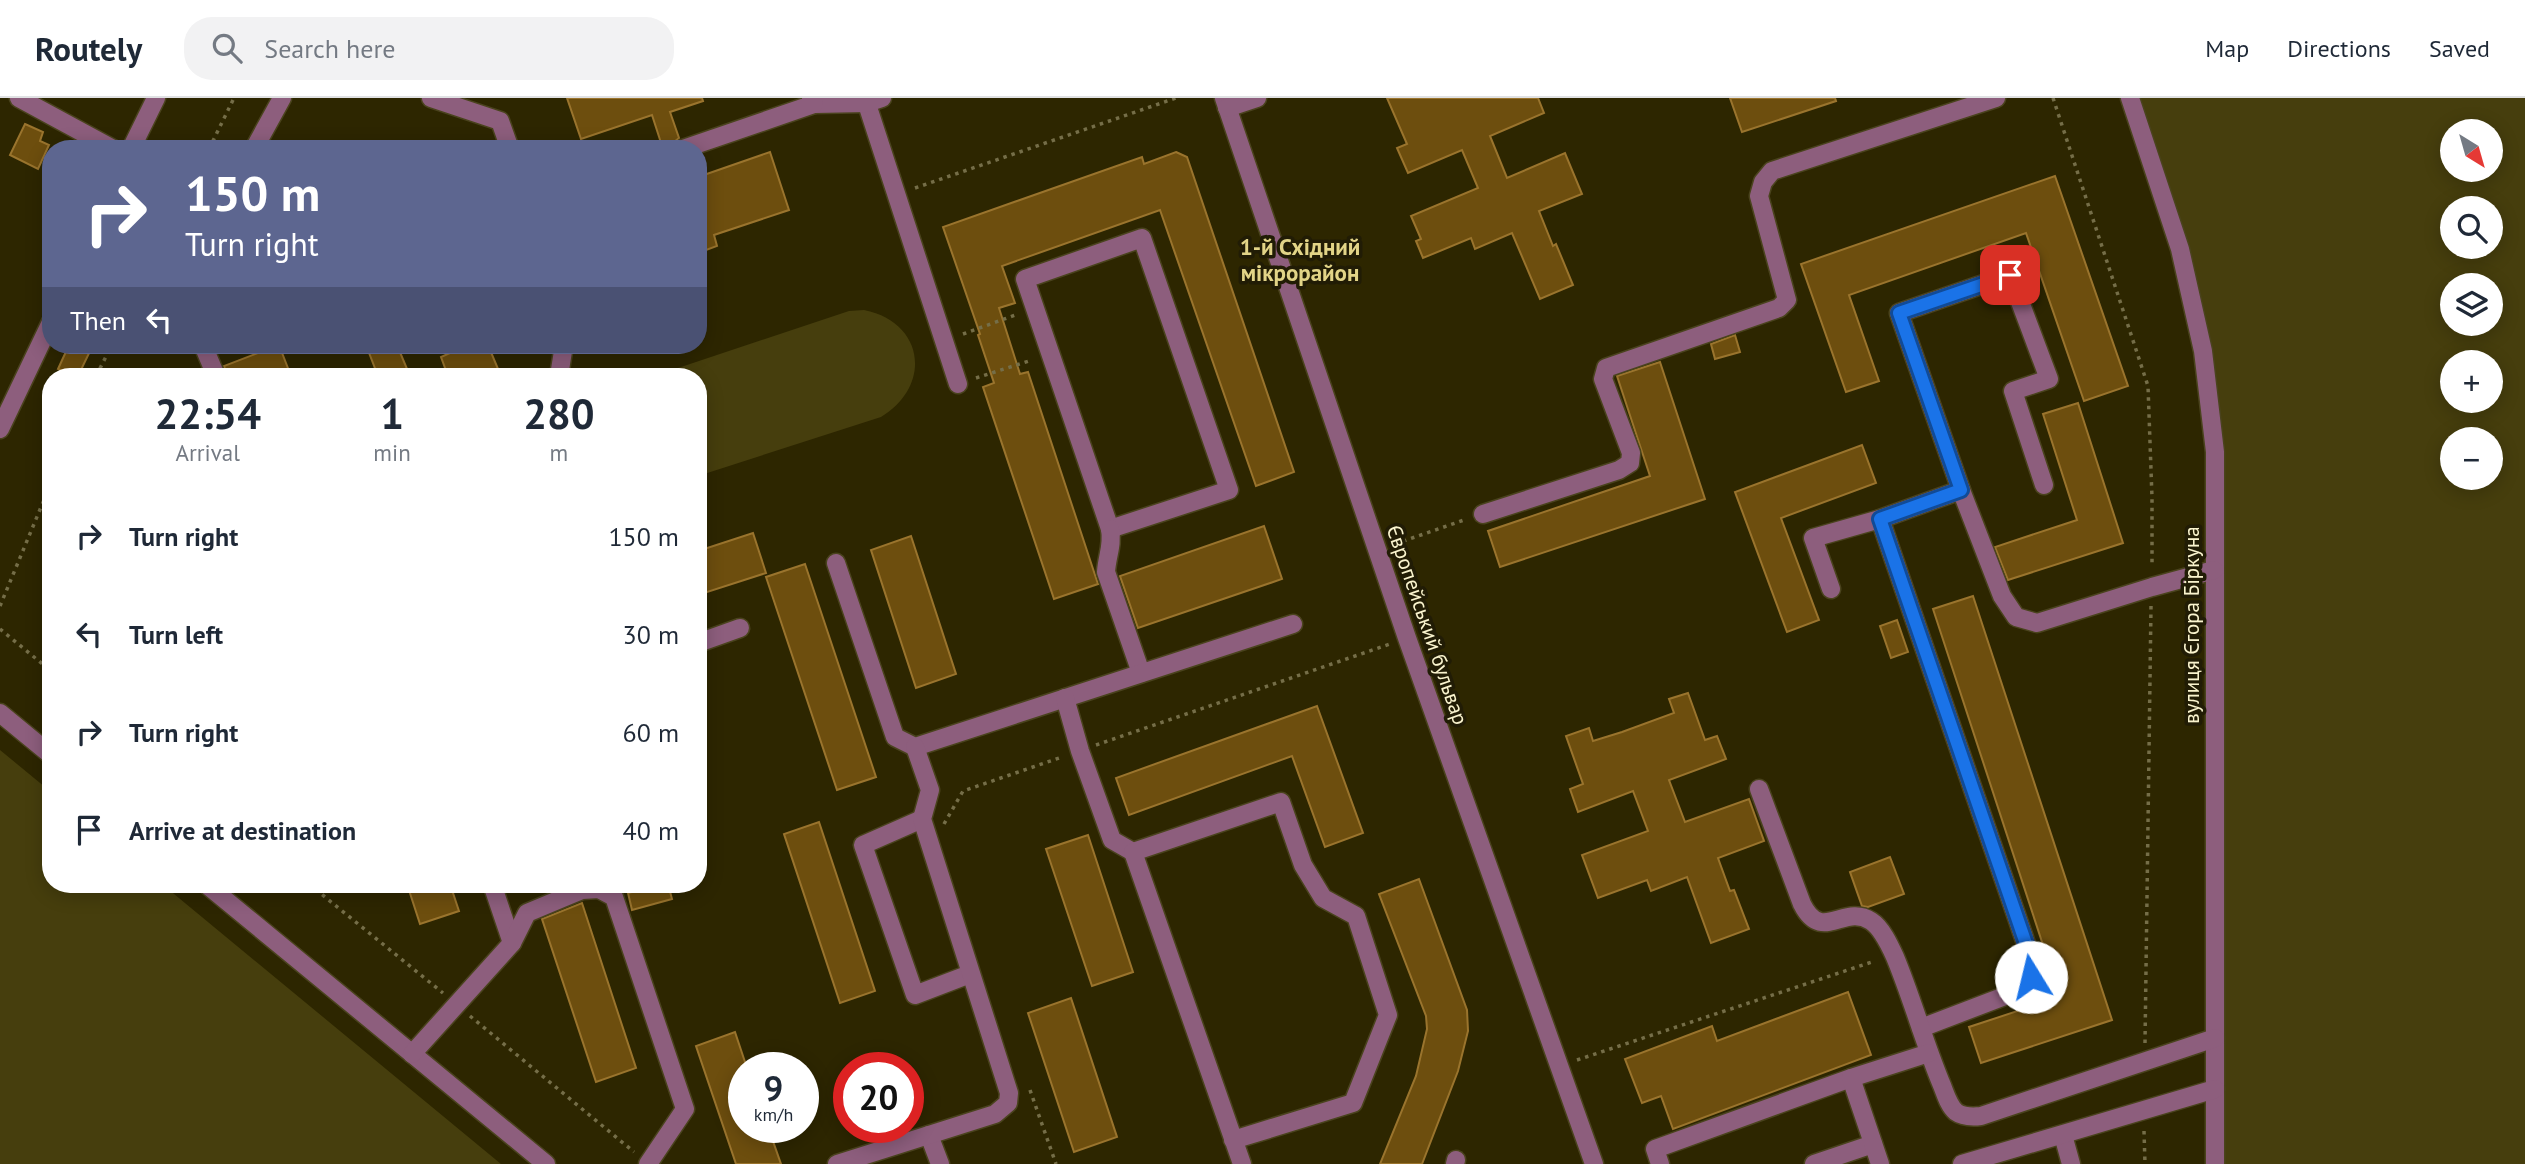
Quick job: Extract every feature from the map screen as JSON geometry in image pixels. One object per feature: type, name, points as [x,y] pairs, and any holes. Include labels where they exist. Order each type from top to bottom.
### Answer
[{"type":"street","points":[[19,98],[96,140]]},
{"type":"street","points":[[135,140],[156,98]]},
{"type":"street","points":[[259,140],[282,98]]},
{"type":"street","points":[[431,98],[499,121],[506,140]]},
{"type":"street","points":[[1226,103],[1257,98]]},
{"type":"street","points":[[1483,514],[1619,470],[1630,463],[1631,453],[1603,379],[1606,368],[1779,308],[1787,300],[1759,195],[1763,182],[1772,172],[1996,98]]},
{"type":"street","name":"вулиця Єгора Біркуна","points":[[2130,98],[2180,249],[2203,351],[2215,452],[2215,1164]]},
{"type":"street","points":[[707,140],[813,101],[872,100],[897,195],[958,384]]},
{"type":"street","name":"Європейський бульвар","points":[[1226,103],[1377,550],[1594,1164]]},
{"type":"street","points":[[1110,529],[1229,490],[1142,238],[1025,279],[1110,529],[1113,544],[1107,558],[1106,572],[1141,673]]},
{"type":"street","points":[[2045,485],[2013,391],[2049,379],[2010,275],[1899,313],[1961,490],[2002,596],[2015,617],[2037,623],[2214,570]]},
{"type":"street","points":[[0,429],[42,341]]},
{"type":"street","points":[[1831,589],[1813,538],[1880,519],[1961,490]]},
{"type":"street","points":[[1880,519],[2033,964],[2031,977],[2018,991],[1921,1028]]},
{"type":"street","points":[[836,563],[895,737],[915,747],[930,790],[922,819],[1009,1093],[1008,1103],[995,1114],[837,1164]]},
{"type":"street","points":[[915,747],[1293,624]]},
{"type":"street","points":[[707,640],[740,628]]},
{"type":"street","points":[[1065,698],[1080,751],[1112,840],[1133,852],[1242,1164]]},
{"type":"street","points":[[0,713],[42,748]]},
{"type":"street","points":[[1759,789],[1801,904],[1810,919],[1822,923],[1851,916],[1874,922],[1894,955],[1929,1054],[1950,1106],[1957,1113],[1970,1117],[1981,1116],[2215,1038]]},
{"type":"street","points":[[1133,852],[1281,802],[1303,865],[1323,898],[1356,916],[1388,1015],[1353,1103],[1233,1140]]},
{"type":"street","points":[[922,819],[863,845],[915,995],[970,974]]},
{"type":"street","points":[[217,893],[546,1164]]},
{"type":"street","points":[[495,893],[512,943]]},
{"type":"street","points":[[412,1054],[512,943],[527,913],[575,893]]},
{"type":"street","points":[[606,893],[614,897],[685,1108],[643,1160]]},
{"type":"street","points":[[1660,1164],[1655,1149],[1929,1054]]},
{"type":"street","points":[[1852,1079],[1880,1164]]},
{"type":"street","points":[[1962,1164],[2215,1089]]},
{"type":"street","points":[[929,1135],[940,1164]]},
{"type":"street","points":[[2063,1135],[2071,1164]]},
{"type":"street","points":[[1814,1164],[1873,1144]]},
{"type":"path","points":[[213,140],[234,98]]},
{"type":"path","points":[[897,195],[1176,98]]},
{"type":"path","points":[[2053,98],[2148,386],[2152,587],[2145,1060]]},
{"type":"path","points":[[944,340],[1035,308]]},
{"type":"path","points":[[958,384],[1051,354]]},
{"type":"path","points":[[0,606],[42,505]]},
{"type":"path","points":[[1377,550],[1483,514]]},
{"type":"path","points":[[0,629],[42,664]]},
{"type":"path","points":[[320,893],[643,1160]]},
{"type":"path","points":[[1558,1066],[1894,955]]},
{"type":"path","points":[[2144,1111],[2145,1164]]},
{"type":"shaded area","points":[[2130,98],[2525,98],[2525,1164],[2215,1164],[2214,570],[2203,351]]},
{"type":"shaded area","points":[[864,310],[884,317],[899,327],[909,341],[914,356],[914,372],[909,388],[898,404],[881,417],[707,473],[707,368],[678,368],[849,311]]},
{"type":"shaded area","points":[[0,750],[42,785],[42,893],[173,893],[501,1164],[0,1164]]},
{"type":"building","points":[[567,98],[702,98],[703,101],[670,112],[679,138],[676,140],[660,140],[652,115],[581,139]]},
{"type":"building","points":[[1387,98],[1538,98],[1544,113],[1490,136],[1507,178],[1565,153],[1582,194],[1539,211],[1573,285],[1540,299],[1512,233],[1475,249],[1471,238],[1423,258],[1416,241],[1421,239],[1411,216],[1478,188],[1462,150],[1408,173],[1397,148],[1407,144]]},
{"type":"building","points":[[1730,98],[1835,98],[1836,101],[1742,132]]},
{"type":"building","points":[[25,124],[43,132],[40,141],[42,160],[38,169],[10,155]]},
{"type":"building","points":[[770,152],[789,210],[714,235],[717,246],[707,250],[707,174]]},
{"type":"building","points":[[1176,152],[1187,157],[1294,472],[1256,486],[1160,210],[1002,266],[1015,303],[999,308],[1020,374],[1028,372],[1098,584],[1054,599],[983,387],[994,383],[943,227],[1142,157],[1144,164]]},
{"type":"building","points":[[2055,176],[2128,386],[2084,401],[2026,233],[1849,295],[1879,381],[1846,392],[1801,264]]},
{"type":"building","points":[[1735,335],[1740,352],[1715,359],[1711,344]]},
{"type":"building","points":[[65,354],[89,354],[82,368],[58,368]]},
{"type":"building","points":[[255,354],[282,354],[288,368],[225,368]]},
{"type":"building","points":[[369,354],[401,354],[407,368],[375,368]]},
{"type":"building","points":[[448,354],[492,354],[498,368],[445,368],[441,357]]},
{"type":"building","points":[[1660,362],[1705,499],[1500,567],[1488,531],[1650,476],[1617,376]]},
{"type":"building","points":[[2078,403],[2123,543],[2008,580],[1995,547],[2077,520],[2043,414]]},
{"type":"building","points":[[1862,445],[1876,483],[1781,518],[1819,620],[1787,632],[1735,492]]},
{"type":"building","points":[[1264,526],[1282,579],[1138,628],[1120,576]]},
{"type":"building","points":[[753,533],[766,573],[707,592],[707,548]]},
{"type":"building","points":[[911,536],[956,674],[916,688],[871,550]]},
{"type":"building","points":[[805,564],[876,777],[837,790],[766,577]]},
{"type":"building","points":[[1973,596],[2112,1020],[1981,1063],[1969,1027],[2060,997],[1933,609]]},
{"type":"building","points":[[1897,620],[1908,652],[1891,658],[1880,626]]},
{"type":"building","points":[[1688,693],[1705,740],[1717,736],[1726,759],[1669,780],[1685,822],[1749,799],[1764,841],[1718,858],[1730,891],[1734,890],[1749,929],[1711,943],[1687,877],[1651,891],[1647,880],[1598,898],[1582,855],[1648,831],[1633,791],[1578,812],[1570,789],[1583,784],[1566,736],[1589,728],[1593,741],[1622,732],[1674,713],[1669,699]]},
{"type":"building","points":[[1317,706],[1363,833],[1325,847],[1292,756],[1129,815],[1116,778]]},
{"type":"building","points":[[819,822],[875,991],[840,1003],[784,834]]},
{"type":"building","points":[[1088,835],[1133,972],[1092,986],[1046,849]]},
{"type":"building","points":[[1890,857],[1904,894],[1868,907],[1862,906],[1850,872]]},
{"type":"building","points":[[1419,879],[1467,1010],[1468,1031],[1458,1071],[1422,1164],[1380,1164],[1416,1076],[1427,1029],[1426,1016],[1379,894]]},
{"type":"building","points":[[410,893],[453,893],[459,911],[420,924]]},
{"type":"building","points":[[628,893],[670,893],[672,899],[632,910]]},
{"type":"building","points":[[582,903],[636,1068],[596,1082],[542,919]]},
{"type":"building","points":[[1848,992],[1871,1055],[1673,1129],[1661,1096],[1642,1103],[1625,1059],[1712,1026],[1717,1041]]},
{"type":"building","points":[[1071,998],[1117,1137],[1074,1152],[1028,1013]]},
{"type":"building","points":[[735,1032],[742,1052],[728,1052],[728,1140],[696,1046]]},
{"type":"building","points":[[729,1143],[774,1143],[781,1164],[736,1164]]},
{"type":"district","name":"1-й Східний мікрорайон","points":[[1300,260]]},
{"type":"route","points":[[2010,275],[1899,313],[1961,490],[1880,519],[2033,964],[2031,977]]}]
